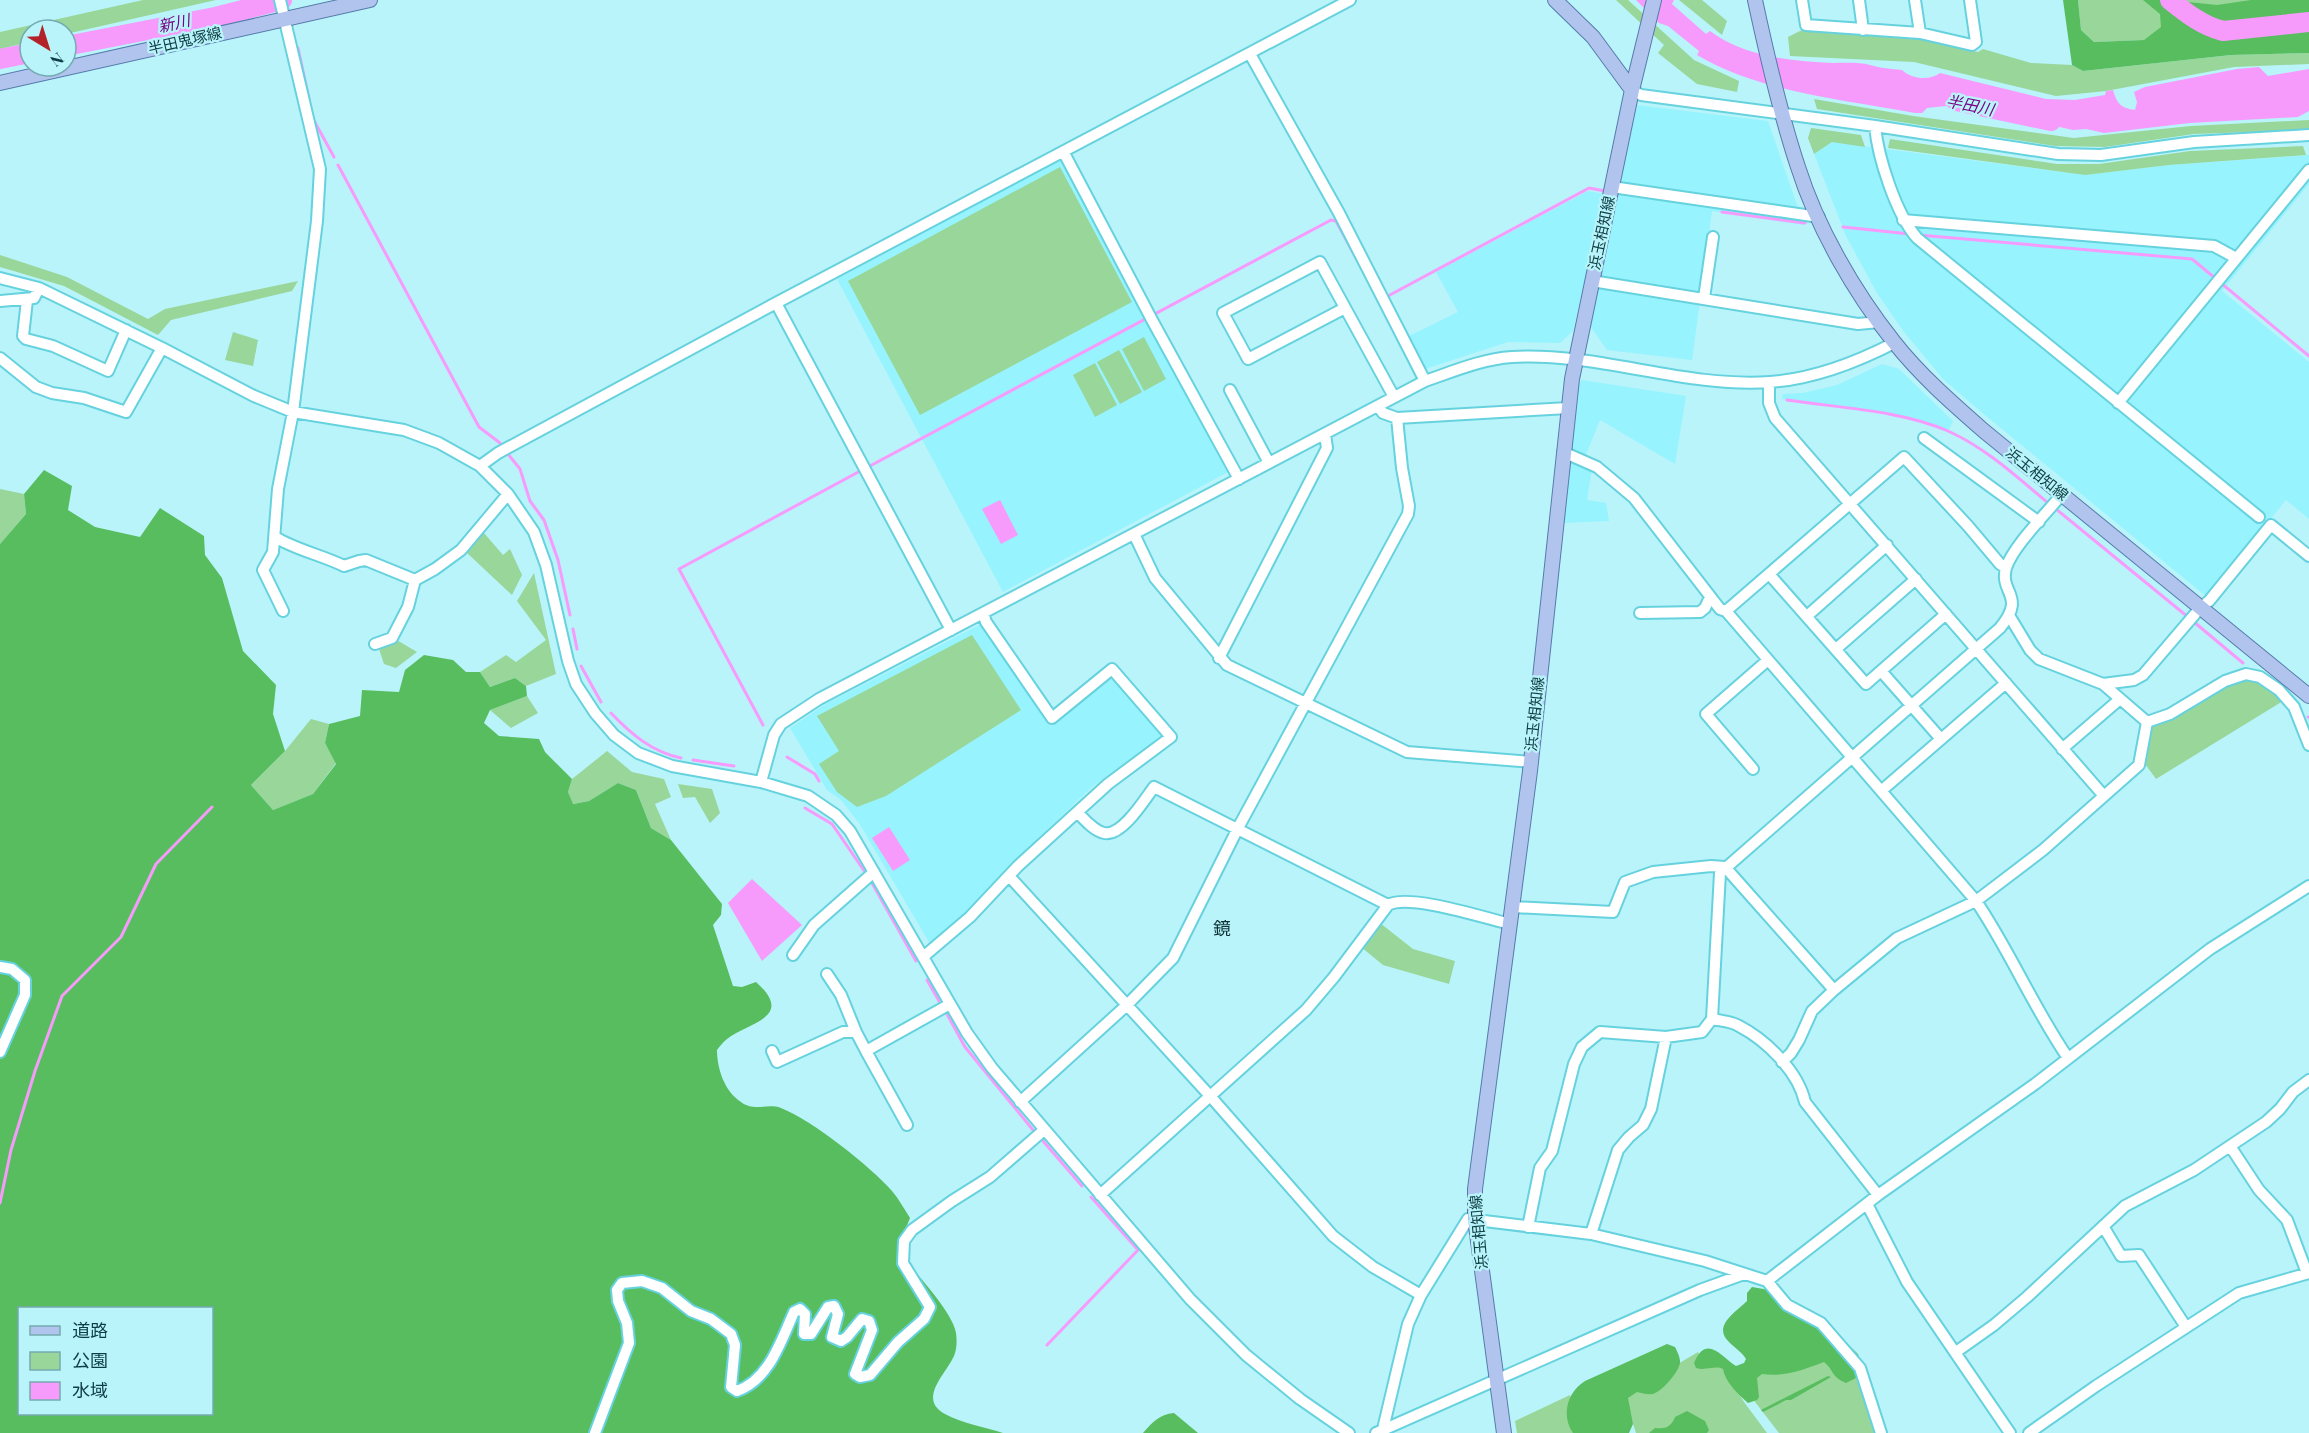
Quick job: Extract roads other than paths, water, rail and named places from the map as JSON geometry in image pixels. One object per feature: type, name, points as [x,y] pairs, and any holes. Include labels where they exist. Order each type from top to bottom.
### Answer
[{"type":"main road","name":"半田鬼塚線","points":[[0,83],[283,17],[370,0]]},
{"type":"main road","points":[[1555,0],[1593,37],[1632,90]]},
{"type":"main road","name":"浜玉相知線","points":[[1504,1433],[1475,1219],[1474,1189],[1531,762],[1563,452],[1575,359],[1632,90],[1654,0]]},
{"type":"main road","name":"浜玉相知線","points":[[1755,0],[1798,168],[1848,276],[1894,342],[1933,385],[1975,423],[2309,696]]},
{"type":"street","points":[[280,0],[320,169],[317,220],[293,412],[278,489],[273,552],[263,570],[283,611]]},
{"type":"street","points":[[480,466],[498,453],[776,303],[1350,0]]},
{"type":"street","points":[[1802,0],[1806,25],[1920,33],[1972,45],[1976,42],[1970,0]]},
{"type":"street","points":[[1859,0],[1863,30]]},
{"type":"street","points":[[1916,0],[1920,33]]},
{"type":"street","points":[[1250,54],[1339,213],[1425,381]]},
{"type":"street","points":[[1632,90],[1641,95],[1782,108],[1875,126],[2058,154],[2101,155],[2194,142],[2309,135]]},
{"type":"street","points":[[1875,126],[1877,146],[1903,220],[1914,234],[2259,517]]},
{"type":"street","points":[[1064,153],[1239,478]]},
{"type":"street","points":[[2118,403],[2309,170]]},
{"type":"street","points":[[1612,186],[1819,217]]},
{"type":"street","points":[[1903,220],[2214,246],[2236,258]]},
{"type":"street","points":[[1704,298],[1713,237]]},
{"type":"street","points":[[1345,308],[1248,359],[1223,313],[1320,262],[1394,398]]},
{"type":"street","points":[[0,278],[39,288],[254,396],[293,412],[404,430],[439,443],[480,466],[508,494],[534,532],[546,565],[568,661],[576,684],[595,713],[614,735],[638,753],[672,766],[793,790],[822,804],[836,815],[850,831],[967,1033],[1020,1102],[1190,1299],[1246,1355],[1300,1400],[1349,1433]]},
{"type":"street","points":[[1592,281],[1858,324],[1879,322]]},
{"type":"street","points":[[0,301],[34,298],[39,288]]},
{"type":"street","points":[[27,300],[23,336],[26,339],[53,346],[108,371],[126,330]]},
{"type":"street","points":[[776,303],[951,630]]},
{"type":"street","points":[[761,782],[774,735],[781,724],[819,699],[1425,381],[1482,361],[1511,357],[1575,359],[1715,380],[1769,382],[1800,378],[1832,370],[1864,358],[1894,342]]},
{"type":"street","points":[[0,358],[36,387],[52,393],[84,398],[126,412],[162,348]]},
{"type":"street","points":[[1769,382],[1769,403],[1774,418],[2104,796]]},
{"type":"street","points":[[1230,390],[1269,463]]},
{"type":"street","points":[[1378,406],[1383,413],[1397,418],[1568,408]]},
{"type":"street","points":[[1020,1102],[1127,1005],[1173,958],[1238,828],[1408,513],[1397,418]]},
{"type":"street","points":[[1219,658],[1327,448],[1325,434]]},
{"type":"street","points":[[1924,438],[2039,522]]},
{"type":"street","points":[[1563,452],[1597,467],[1634,498],[1720,609],[1726,611],[1976,901],[1998,935],[2047,1027],[2068,1058]]},
{"type":"street","points":[[1726,611],[1904,457],[2006,568]]},
{"type":"street","points":[[375,644],[392,638],[408,607],[415,580],[442,565],[461,550],[508,494]]},
{"type":"street","points":[[1528,1227],[1540,1168],[1552,1150],[1574,1064],[1582,1047],[1600,1032],[1666,1037],[1702,1032],[1712,1019],[1720,873],[1912,706],[2010,616],[2013,605],[2006,568],[2021,542],[2062,494]]},
{"type":"street","points":[[2103,684],[2134,680],[2143,675],[2201,607],[2209,601],[2271,525],[2309,556]]},
{"type":"street","points":[[1134,534],[1155,578],[1227,665],[1407,752],[1531,762]]},
{"type":"street","points":[[275,537],[287,544],[322,555],[344,566],[366,560],[415,580]]},
{"type":"street","points":[[1806,616],[1887,545]]},
{"type":"street","points":[[1769,574],[1866,684],[1946,614]]},
{"type":"street","points":[[1836,650],[1916,579]]},
{"type":"street","points":[[1640,613],[1700,612],[1705,608],[1710,597]]},
{"type":"street","points":[[923,957],[970,917],[1040,845],[1108,784],[1171,737],[1112,669],[1052,718],[982,613]]},
{"type":"street","points":[[2010,616],[2030,650],[2039,658],[2103,684],[2147,722]]},
{"type":"street","points":[[1753,769],[1706,714],[1768,660]]},
{"type":"street","points":[[1881,671],[1941,739]]},
{"type":"street","points":[[2147,722],[2170,714],[2225,681],[2246,674],[2260,676],[2279,690],[2294,707],[2309,745]]},
{"type":"street","points":[[1881,791],[2006,683]]},
{"type":"street","points":[[2062,749],[2121,699]]},
{"type":"street","points":[[1782,1062],[1799,1040],[1812,1011],[1834,990],[1897,938],[1976,901],[2043,850],[2139,765],[2147,722]]},
{"type":"street","points":[[1078,813],[1101,832],[1106,834],[1114,832],[1136,813],[1154,787],[1388,905]]},
{"type":"street","points":[[1513,907],[1613,912],[1625,882],[1653,872],[1711,866],[1725,867],[1834,990]]},
{"type":"street","points":[[794,955],[814,925],[874,872]]},
{"type":"street","points":[[1010,876],[1211,1097],[1333,1236],[1373,1267],[1421,1295]]},
{"type":"street","points":[[1767,1281],[1878,1195],[2035,1084],[2210,949],[2309,886]]},
{"type":"street","points":[[1100,1195],[1305,1011],[1388,905],[1394,901],[1413,901],[1510,924]]},
{"type":"street","points":[[0,967],[12,969],[24,980],[25,995],[0,1052]]},
{"type":"street","points":[[827,974],[841,995],[856,1032],[907,1125]]},
{"type":"street","points":[[866,1051],[950,1004]]},
{"type":"street","points":[[1712,1019],[1737,1024],[1756,1036],[1782,1062],[1803,1092],[1805,1102],[1878,1195]]},
{"type":"street","points":[[772,1051],[777,1062],[843,1032],[856,1032]]},
{"type":"street","points":[[1591,1234],[1618,1150],[1643,1125],[1651,1109],[1666,1037]]},
{"type":"street","points":[[1956,1352],[1994,1325],[2027,1297],[2125,1206],[2194,1170],[2266,1122],[2293,1092],[2309,1080]]},
{"type":"street","points":[[595,1433],[629,1343],[627,1323],[618,1301],[617,1290],[622,1283],[642,1281],[662,1288],[691,1311],[711,1319],[731,1334],[735,1345],[731,1387],[737,1391],[748,1388],[757,1381],[774,1355],[794,1312],[800,1309],[805,1314],[804,1334],[811,1334],[828,1307],[834,1306],[838,1314],[832,1337],[841,1341],[862,1319],[869,1322],[872,1330],[855,1374],[860,1377],[870,1375],[898,1342],[924,1319],[930,1307],[903,1263],[904,1241],[912,1230],[990,1177],[1044,1130]]},
{"type":"street","points":[[2029,1433],[2096,1386],[2239,1293],[2308,1273],[2287,1220],[2259,1190],[2230,1146]]},
{"type":"street","points":[[1868,1204],[1907,1282],[2010,1433]]},
{"type":"street","points":[[1379,1431],[1408,1324],[1421,1295],[1465,1221],[1475,1219],[1591,1234],[1705,1261],[1767,1281],[1787,1305],[1821,1323],[1860,1368],[1881,1433]]},
{"type":"street","points":[[2103,1226],[2121,1256],[2139,1255],[2186,1327]]},
{"type":"street","points":[[1379,1431],[1700,1290],[1744,1274]]},
{"type":"water","points":[[1636,0],[1674,0],[1672,4],[1706,34],[1710,31],[1738,47],[1768,56],[1801,61],[1866,64],[1902,70],[1921,78],[1936,76],[1940,73],[2046,99],[2075,100],[2105,95],[2106,91],[2113,90],[2120,104],[2135,110],[2137,102],[2134,92],[2145,87],[2237,69],[2259,67],[2268,76],[2309,69],[2309,111],[2298,117],[2190,123],[2104,133],[2046,124],[2006,107],[1991,105],[1962,109],[1946,106],[1927,108],[1922,113],[1915,113],[1803,93],[1747,78],[1721,68],[1697,55],[1699,51],[1668,26],[1659,23]]},
{"type":"water","points":[[1000,500],[1018,535],[1001,544],[982,509]]},
{"type":"water","points":[[889,827],[910,860],[893,871],[872,838]]},
{"type":"water","points":[[752,879],[802,925],[762,961],[728,903]]},
{"type":"waterway","name":"新川","points":[[78,44],[215,17],[282,0]]},
{"type":"waterway","points":[[2170,0],[2202,22],[2223,31],[2309,22]]},
{"type":"waterway","points":[[298,48],[309,99]]},
{"type":"waterway","name":"新川","points":[[0,59],[18,55]]},
{"type":"waterway","name":"半田川","points":[[1956,101],[2051,121]]},
{"type":"waterway","points":[[312,117],[334,157]]},
{"type":"waterway","points":[[338,165],[479,427],[500,443]]},
{"type":"waterway","points":[[1388,296],[1589,188],[1605,191]]},
{"type":"waterway","points":[[1722,212],[1805,223]]},
{"type":"waterway","points":[[868,467],[1331,220],[1336,221],[1362,269]]},
{"type":"waterway","points":[[1843,227],[1910,234]]},
{"type":"waterway","points":[[1919,235],[2192,259],[2309,356]]},
{"type":"waterway","points":[[1787,400],[1890,414],[1948,431],[1988,454],[2048,503]]},
{"type":"waterway","points":[[508,454],[520,469],[530,501],[544,520],[558,560],[570,615]]},
{"type":"waterway","points":[[763,725],[679,569],[862,470]]},
{"type":"waterway","points":[[2056,509],[2188,617]]},
{"type":"waterway","points":[[2194,622],[2243,663]]},
{"type":"waterway","points":[[573,629],[577,649]]},
{"type":"waterway","points":[[581,666],[601,702]]},
{"type":"waterway","points":[[611,713],[651,747],[681,758]]},
{"type":"waterway","points":[[787,757],[815,774],[819,781]]},
{"type":"waterway","points":[[693,760],[734,766]]},
{"type":"waterway","points":[[0,1203],[11,1150],[35,1071],[62,996],[121,937],[156,864],[212,807]]},
{"type":"waterway","points":[[805,808],[832,824],[865,872]]},
{"type":"waterway","points":[[872,883],[916,961]]},
{"type":"waterway","points":[[927,980],[939,1001]]},
{"type":"waterway","points":[[947,1014],[965,1047],[1033,1130]]},
{"type":"waterway","points":[[1043,1141],[1082,1186]]},
{"type":"waterway","points":[[1047,1345],[1138,1250],[1091,1197]]},
{"type":"district","name":"鏡","points":[[1222,929]]}]
